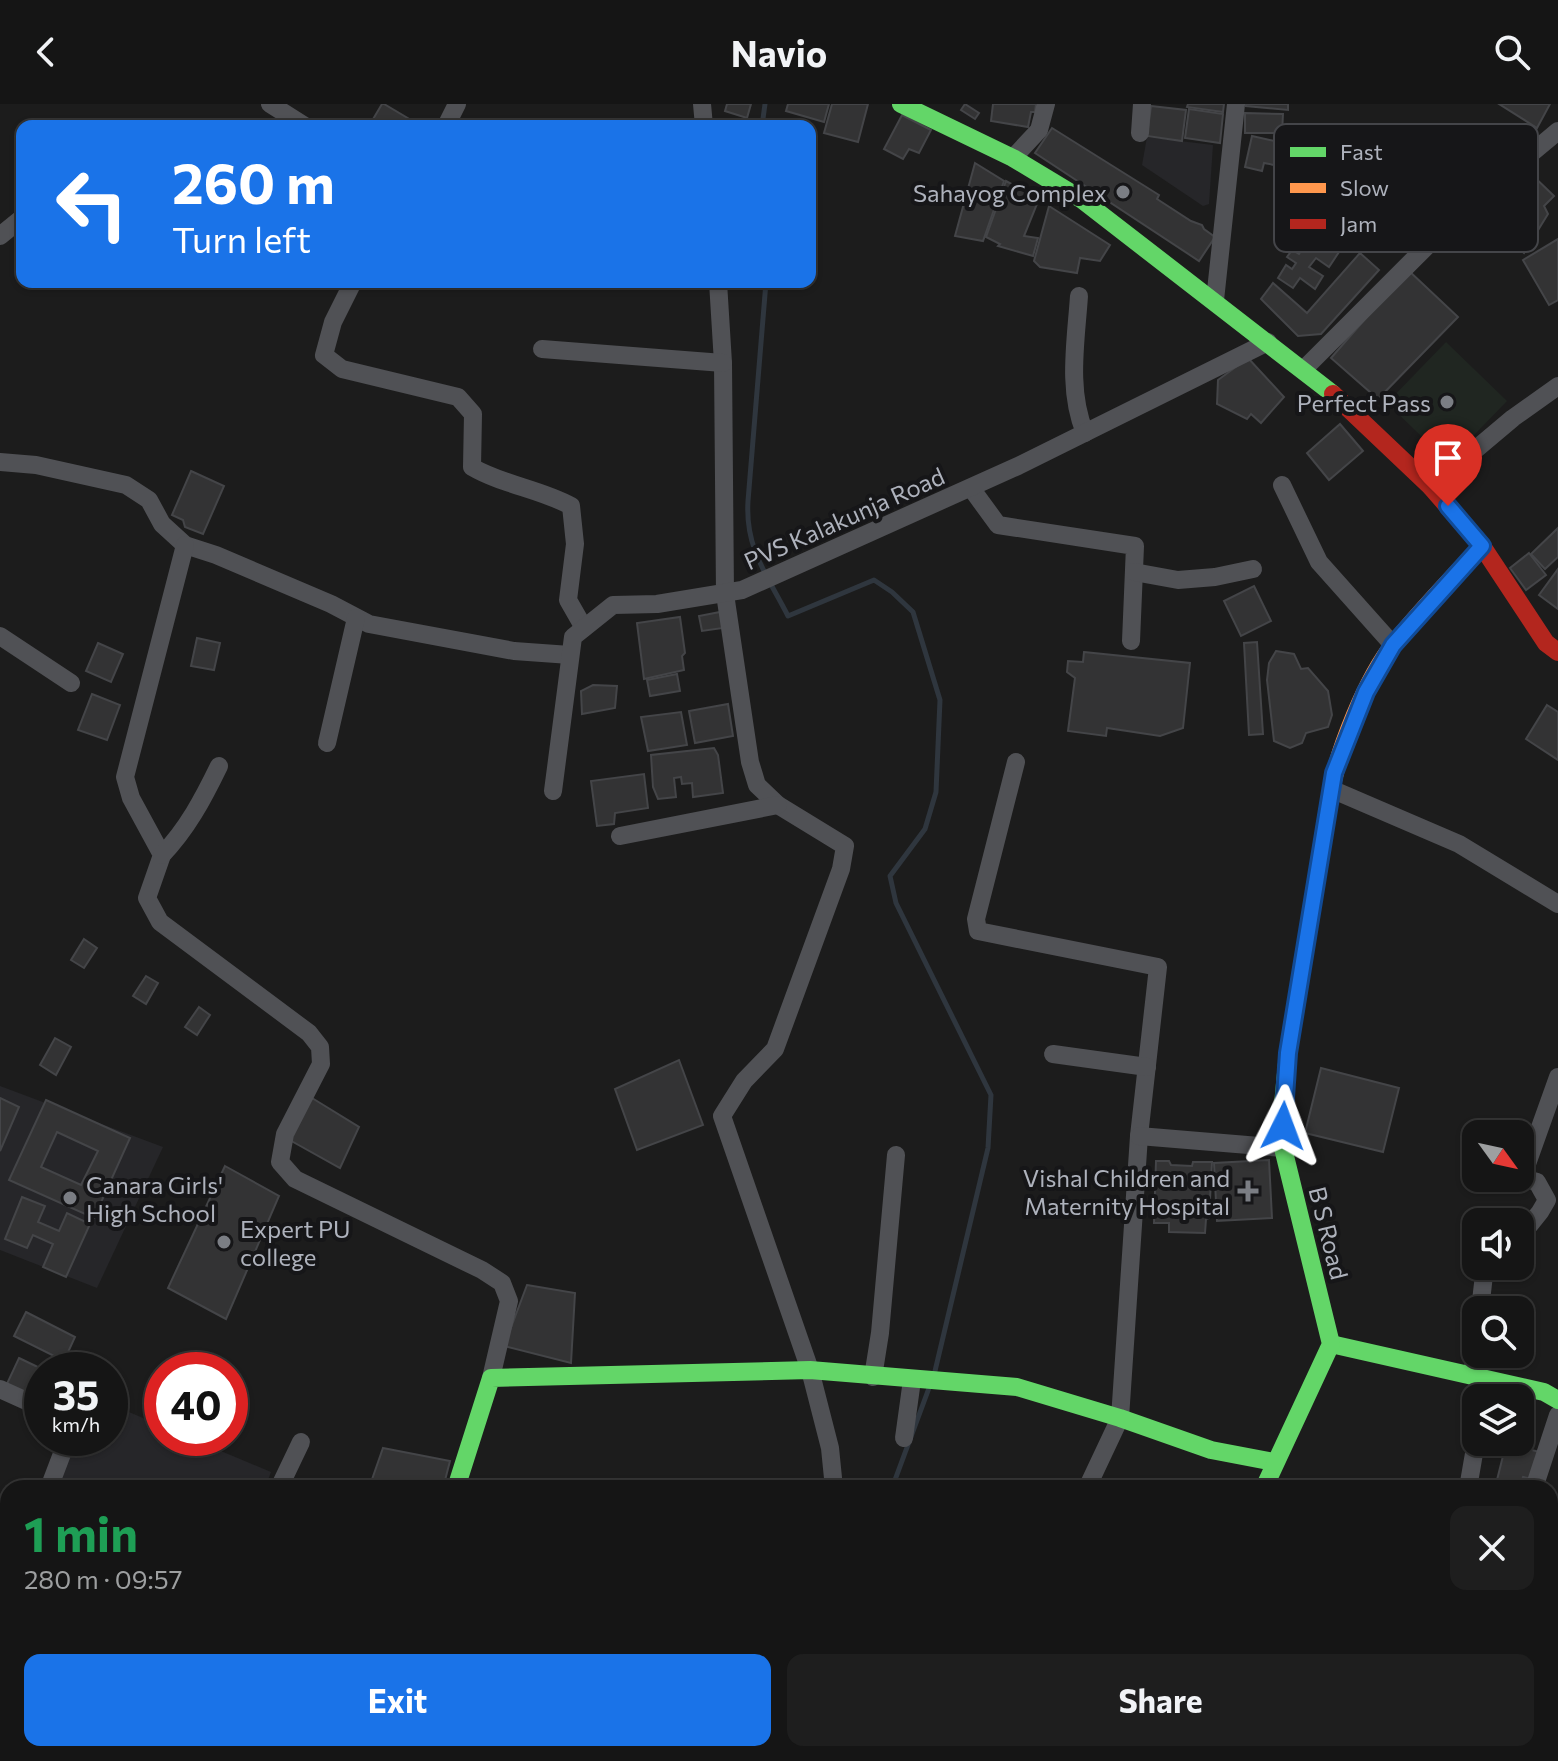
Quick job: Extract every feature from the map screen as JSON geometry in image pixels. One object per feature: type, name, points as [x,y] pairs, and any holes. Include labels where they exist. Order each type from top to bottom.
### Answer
[{"type":"street","points":[[270,104],[295,120]]},
{"type":"street","points":[[901,104],[1013,158],[1081,199],[1304,369],[1352,410],[1431,487],[1482,546],[1546,643],[1558,652]]},
{"type":"street","points":[[1013,158],[1039,130],[1046,104]]},
{"type":"street","points":[[1137,104],[1140,133]]},
{"type":"street","points":[[1215,300],[1236,104]]},
{"type":"street","points":[[1538,148],[1558,131]]},
{"type":"street","points":[[0,236],[16,223]]},
{"type":"street","points":[[1304,369],[1421,252]]},
{"type":"street","points":[[350,288],[333,322],[324,355],[342,369],[458,397],[473,414],[472,467],[490,477],[556,498],[571,506],[575,544],[568,600],[584,628]]},
{"type":"street","points":[[718,288],[734,592],[750,762],[757,785],[778,805],[845,846],[841,869],[775,1049],[744,1081],[722,1116],[810,1370],[830,1448],[833,1480]]},
{"type":"street","points":[[1079,296],[1074,385],[1076,413],[1085,433]]},
{"type":"street","name":"PVS Kalakunja Road","points":[[553,791],[573,637],[613,605],[657,604],[734,592],[971,488],[1268,342]]},
{"type":"street","points":[[542,349],[723,363]]},
{"type":"street","points":[[1431,487],[1513,418],[1558,386]]},
{"type":"street","points":[[0,462],[36,465],[126,485],[149,500],[162,524],[185,545],[216,555],[356,618],[402,632],[514,651],[570,655]]},
{"type":"street","points":[[1282,485],[1319,562],[1393,645]]},
{"type":"street","points":[[971,488],[998,525],[1135,546],[1131,641]]},
{"type":"street","points":[[162,855],[131,798],[125,777],[185,545]]},
{"type":"street","name":"B S Road","points":[[1331,1344],[1283,1148],[1283,1104],[1288,1053],[1334,773],[1366,692],[1393,645],[1482,546]]},
{"type":"street","points":[[1134,572],[1178,580],[1215,577],[1253,569]]},
{"type":"street","points":[[327,743],[356,618]]},
{"type":"street","points":[[0,636],[71,683]]},
{"type":"street","points":[[1016,762],[976,919],[978,931],[1158,967],[1139,1136],[1120,1418],[1091,1480]]},
{"type":"street","points":[[219,766],[179,838],[162,855],[147,898],[160,922],[309,1033],[320,1047],[321,1064],[285,1134],[280,1162],[295,1179],[482,1270],[502,1283],[509,1301],[491,1378],[459,1480]]},
{"type":"street","points":[[1331,789],[1459,844],[1558,904]]},
{"type":"street","points":[[620,836],[778,805]]},
{"type":"street","points":[[1053,1054],[1147,1067]]},
{"type":"street","points":[[1534,1220],[1547,1200],[1537,1182],[1522,1178],[1558,1077]]},
{"type":"street","points":[[1139,1136],[1283,1148]]},
{"type":"street","points":[[873,1377],[880,1333],[896,1155]]},
{"type":"street","points":[[1272,1480],[1274,1462],[1331,1344],[1472,1376],[1483,1384]]},
{"type":"street","points":[[1472,1376],[1473,1368]]},
{"type":"street","points":[[491,1378],[810,1370],[1017,1387],[1211,1450],[1274,1462]]},
{"type":"street","points":[[904,1438],[916,1380]]},
{"type":"street","points":[[0,1389],[24,1400]]},
{"type":"street","points":[[1534,1391],[1544,1392],[1558,1400]]},
{"type":"street","points":[[1537,1480],[1558,1415]]},
{"type":"street","points":[[283,1480],[301,1442]]},
{"type":"street","points":[[52,1480],[61,1456]]},
{"type":"street","points":[[1469,1480],[1474,1456]]},
{"type":"shaded area","points":[[1147,137],[1213,145],[1209,204],[1203,206],[1142,165]]},
{"type":"shaded area","name":"Perfect Pass","points":[[1446,342],[1507,401],[1448,462],[1387,403]]},
{"type":"shaded area","name":"Canara Girls' High School","points":[[0,1086],[163,1147],[97,1288],[0,1250]]},
{"type":"shaded area","points":[[128,1412],[144,1418],[144,1456],[233,1456],[271,1472],[268,1480],[45,1480],[59,1456],[128,1456]]},
{"type":"building","points":[[384,104],[411,120],[373,120]]},
{"type":"building","points":[[727,104],[751,104],[747,118],[725,111]]},
{"type":"building","points":[[788,104],[829,104],[824,122],[786,111]]},
{"type":"building","points":[[832,104],[868,104],[858,142],[824,133]]},
{"type":"building","points":[[965,104],[979,113],[975,119],[961,110]]},
{"type":"building","points":[[993,104],[1036,104],[1028,127],[991,121]]},
{"type":"building","points":[[1188,104],[1224,104],[1223,112],[1187,107]]},
{"type":"building","points":[[1288,104],[1288,110],[1246,106]]},
{"type":"building","points":[[1499,104],[1550,104],[1538,126]]},
{"type":"building","points":[[1151,106],[1186,110],[1182,141],[1147,136]]},
{"type":"building","points":[[1189,109],[1223,114],[1220,143],[1185,138]]},
{"type":"building","points":[[1245,113],[1283,114],[1282,124],[1274,124],[1274,133],[1245,133]]},
{"type":"building","points":[[902,115],[931,130],[919,153],[909,149],[903,159],[884,149]]},
{"type":"building","name":"Sahayog Complex","points":[[1052,128],[1159,195],[1157,199],[1191,221],[1202,225],[1215,237],[1199,261],[1035,153]]},
{"type":"building","points":[[1252,136],[1274,141],[1274,165],[1264,163],[1262,171],[1245,167]]},
{"type":"building","points":[[975,163],[1004,181],[983,241],[955,236]]},
{"type":"building","points":[[1006,181],[1039,199],[1024,236],[1038,238],[1033,256],[998,246],[1000,244],[986,237]]},
{"type":"building","points":[[1538,181],[1554,196],[1544,206],[1548,214],[1538,230]]},
{"type":"building","points":[[1049,206],[1110,245],[1100,261],[1080,258],[1077,273],[1040,267],[1034,261]]},
{"type":"building","points":[[1558,239],[1558,300],[1549,305],[1523,260]]},
{"type":"building","points":[[1291,252],[1339,252],[1329,267],[1316,258],[1309,267],[1323,276],[1315,289],[1300,278],[1293,288],[1278,278],[1286,265],[1292,269],[1296,263],[1287,257]]},
{"type":"building","points":[[1360,253],[1379,270],[1321,334],[1298,336],[1261,299],[1273,283],[1307,313]]},
{"type":"building","points":[[1408,270],[1458,317],[1378,399],[1331,358]]},
{"type":"building","points":[[1248,358],[1284,397],[1261,423],[1251,414],[1247,419],[1217,404],[1218,380]]},
{"type":"building","points":[[1340,424],[1363,451],[1329,480],[1307,453]]},
{"type":"building","points":[[191,471],[224,486],[203,534],[185,527],[183,520],[172,515]]},
{"type":"building","points":[[1558,528],[1558,557],[1545,569],[1531,554]]},
{"type":"building","points":[[1529,553],[1546,575],[1526,590],[1510,568]]},
{"type":"building","points":[[1558,569],[1558,609],[1539,595]]},
{"type":"building","points":[[1254,586],[1271,621],[1241,636],[1224,601]]},
{"type":"building","points":[[720,612],[723,628],[702,631],[699,616]]},
{"type":"building","points":[[680,617],[684,670],[644,679],[637,623]]},
{"type":"building","points":[[197,638],[220,643],[214,670],[191,666]]},
{"type":"building","points":[[1257,642],[1263,734],[1249,735],[1244,643]]},
{"type":"building","points":[[98,643],[123,654],[111,682],[86,671]]},
{"type":"building","points":[[1276,651],[1294,654],[1301,669],[1308,668],[1328,691],[1332,715],[1328,727],[1306,733],[1302,743],[1290,748],[1274,741],[1267,680],[1269,663]]},
{"type":"building","points":[[1084,652],[1190,663],[1183,728],[1160,736],[1107,728],[1106,736],[1068,731],[1075,678],[1067,672],[1068,661],[1083,662]]},
{"type":"building","points":[[677,674],[680,691],[650,696],[647,680]]},
{"type":"building","points":[[593,685],[617,686],[615,708],[582,714],[581,691]]},
{"type":"building","points":[[92,694],[120,705],[107,740],[78,730]]},
{"type":"building","points":[[728,704],[733,736],[695,743],[689,711]]},
{"type":"building","points":[[1547,705],[1558,712],[1558,760],[1526,739]]},
{"type":"building","points":[[681,712],[687,745],[648,751],[641,717]]},
{"type":"building","points":[[714,748],[718,755],[723,793],[693,797],[692,783],[682,784],[681,777],[674,778],[676,797],[658,799],[653,787],[651,755]]},
{"type":"building","points":[[644,774],[648,808],[615,813],[614,824],[597,826],[591,781]]},
{"type":"building","points":[[84,939],[97,948],[84,968],[71,960]]},
{"type":"building","points":[[146,976],[158,983],[146,1004],[133,996]]},
{"type":"building","points":[[199,1007],[210,1015],[197,1035],[185,1027]]},
{"type":"building","points":[[55,1038],[71,1047],[56,1075],[40,1065]]},
{"type":"building","points":[[679,1060],[703,1125],[637,1150],[615,1089]]},
{"type":"building","points":[[1321,1068],[1399,1088],[1383,1152],[1305,1133]]},
{"type":"building","points":[[0,1098],[19,1107],[0,1151]]},
{"type":"building","points":[[312,1098],[359,1127],[340,1168],[286,1138]]},
{"type":"building","points":[[46,1100],[130,1138],[94,1218],[9,1180]],"holes":[[[57,1132],[98,1151],[81,1185],[41,1167]]]},
{"type":"building","points":[[1269,1160],[1272,1218],[1217,1221],[1214,1163]]},
{"type":"building","points":[[1156,1161],[1192,1166],[1193,1162],[1212,1162],[1209,1218],[1206,1219],[1205,1233],[1169,1232],[1169,1223],[1154,1223]]},
{"type":"building","name":"Expert PU college","points":[[225,1166],[279,1196],[226,1319],[168,1288]]},
{"type":"building","points":[[22,1197],[45,1206],[38,1222],[59,1231],[67,1213],[90,1224],[66,1277],[43,1267],[53,1244],[33,1235],[27,1248],[5,1239]]},
{"type":"building","points":[[527,1285],[575,1293],[571,1363],[504,1346]]},
{"type":"building","points":[[26,1312],[75,1337],[68,1352],[46,1352],[14,1336]]},
{"type":"building","points":[[19,1358],[24,1360],[24,1397],[5,1388]]},
{"type":"building","points":[[383,1448],[450,1461],[445,1480],[372,1480]]},
{"type":"building","points":[[1534,1451],[1540,1452],[1533,1479],[1523,1477],[1522,1480],[1497,1480],[1503,1456],[1534,1456]]},
{"type":"waterway","points":[[763,120],[765,104]]},
{"type":"waterway","points":[[766,288],[748,501],[750,533],[759,561],[788,616],[874,580],[892,592],[913,612],[940,700],[936,792],[925,829],[890,876],[896,903],[991,1095],[988,1148],[935,1371]]},
{"type":"waterway","points":[[895,1480],[929,1388]]},
{"type":"traffic: fast","points":[[901,104],[1013,158],[1081,199],[1333,394]]},
{"type":"traffic: fast","points":[[1268,1480],[1331,1344],[1283,1148],[1288,1053],[1330,796]]},
{"type":"traffic: fast","points":[[1331,1344],[1544,1392],[1558,1400]]},
{"type":"traffic: fast","points":[[459,1480],[491,1378],[810,1370],[1017,1387],[1211,1450],[1274,1462]]},
{"type":"traffic: slow","points":[[1330,796],[1339,758],[1355,716],[1384,658],[1482,546]]},
{"type":"traffic: jam","points":[[1333,394],[1431,487],[1482,546],[1546,643],[1558,652]]},
{"type":"place","name":"Sahayog Complex","points":[[1123,192]]},
{"type":"place","name":"Perfect Pass","points":[[1447,402]]},
{"type":"place","name":"Vishal Children and Maternity Hospital","points":[[1248,1191]]},
{"type":"place","name":"Canara Girls' High School","points":[[70,1198]]},
{"type":"place","name":"Expert PU college","points":[[224,1242]]},
{"type":"route","points":[[1283,1126],[1288,1053],[1334,773],[1366,692],[1393,645],[1482,546],[1448,506]]}]
